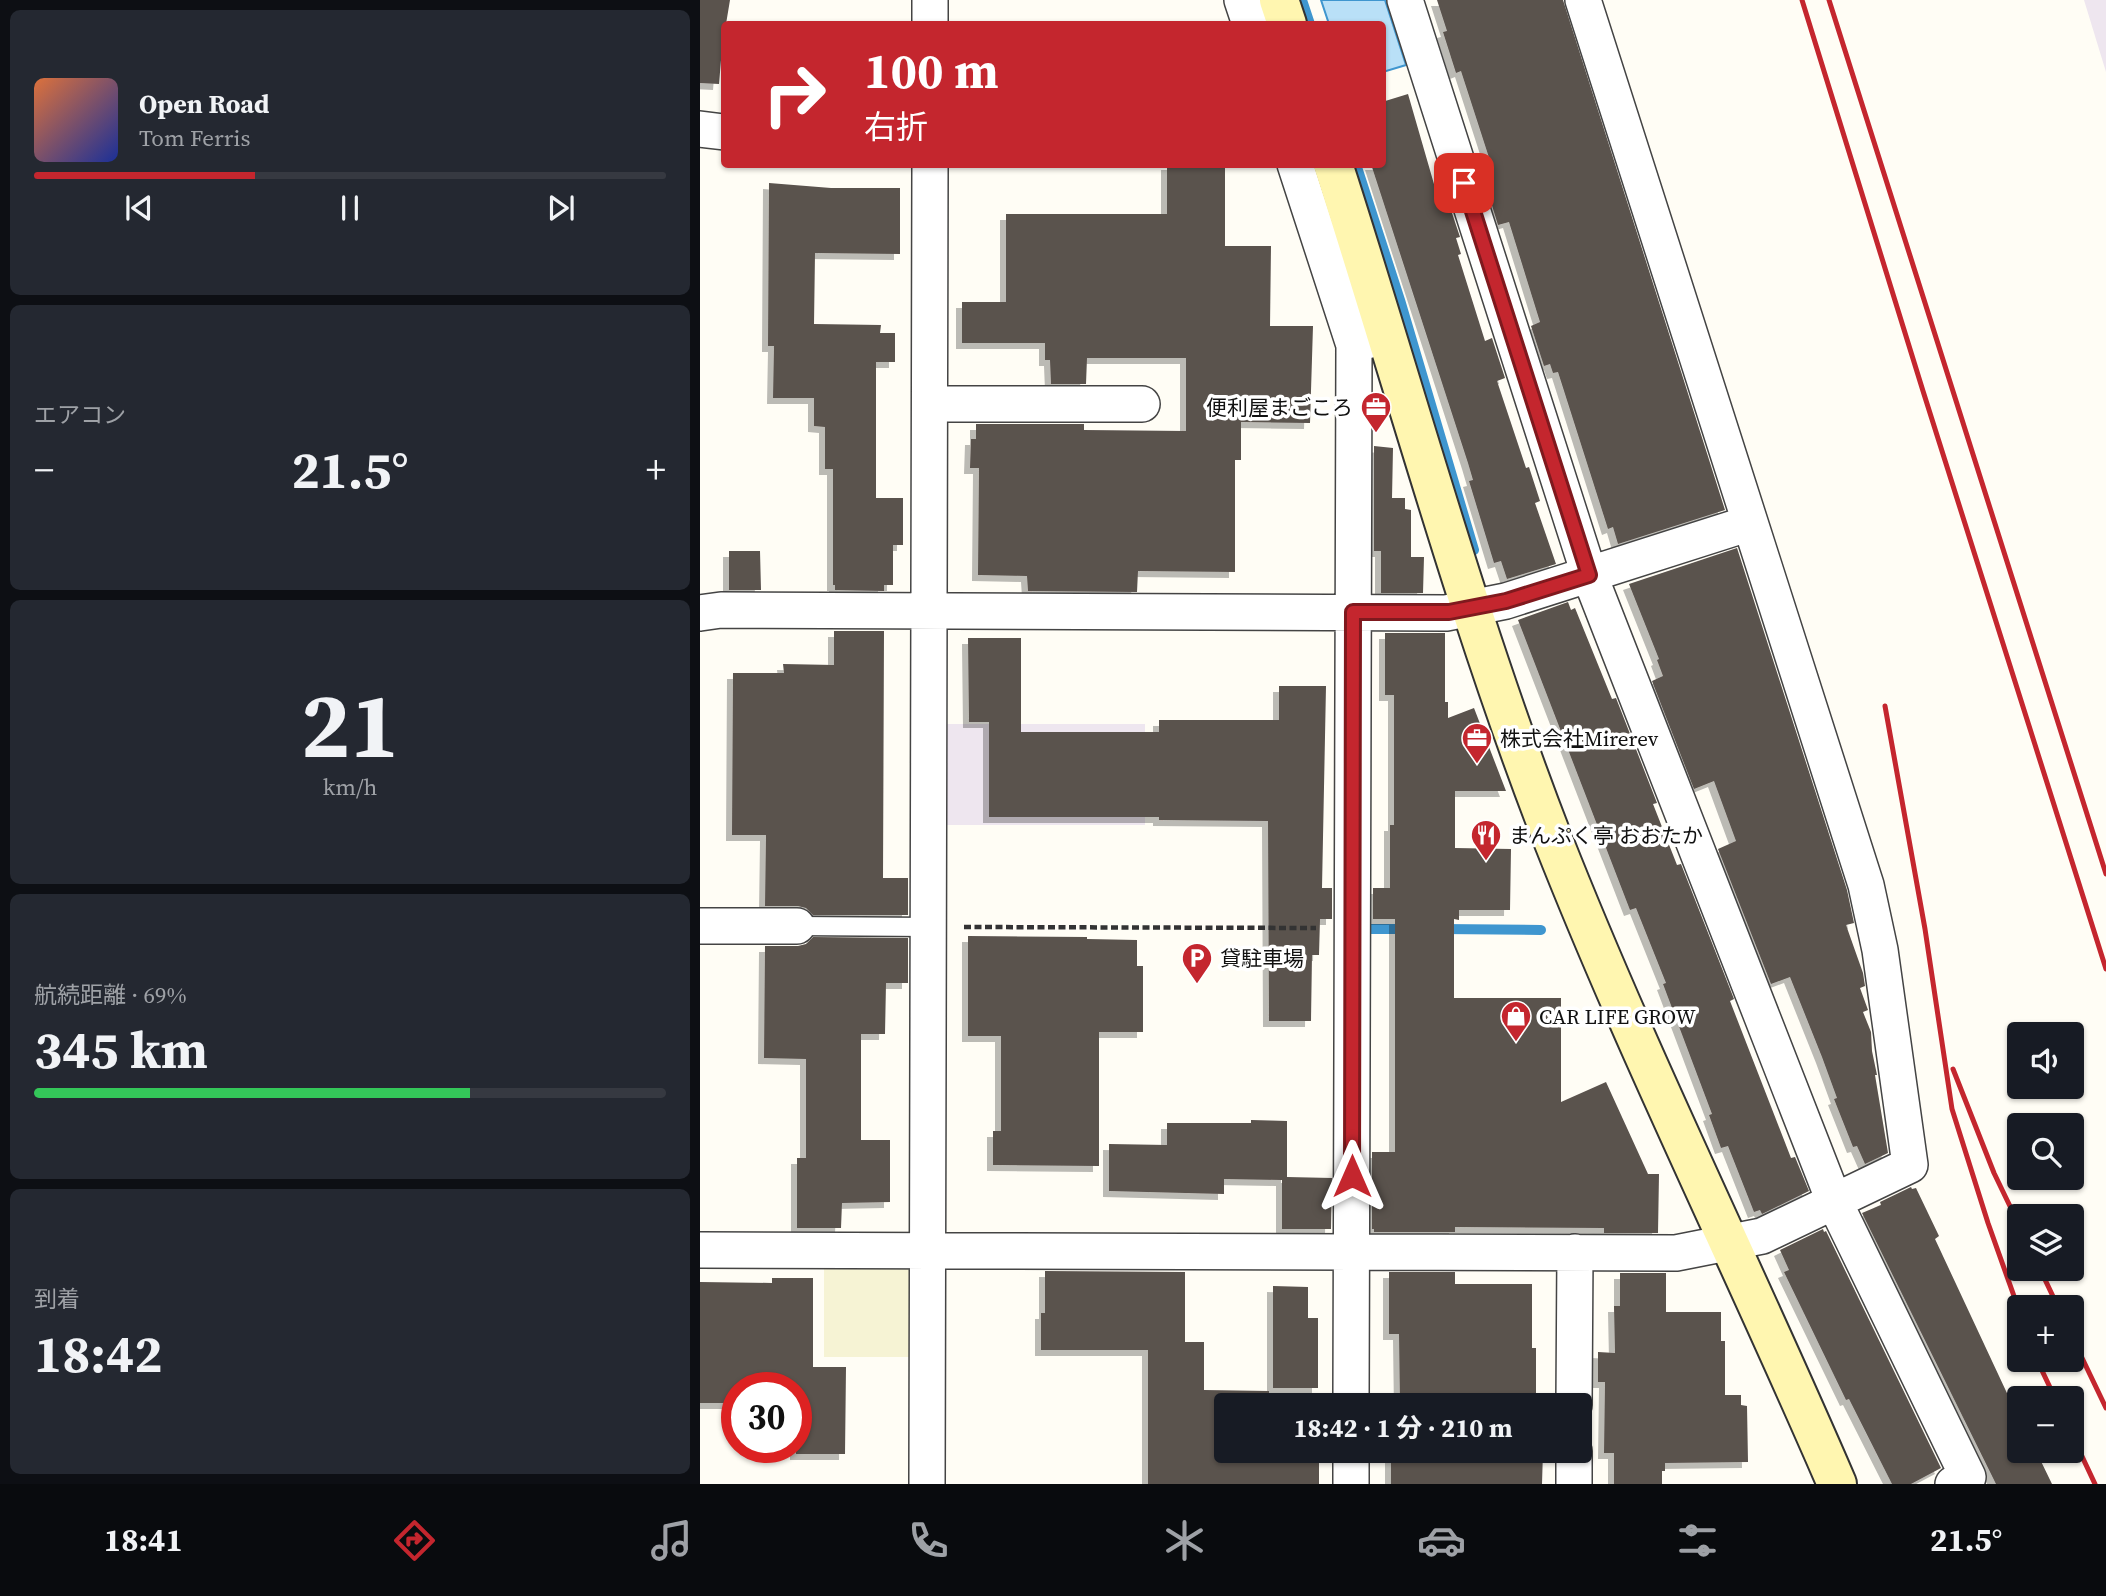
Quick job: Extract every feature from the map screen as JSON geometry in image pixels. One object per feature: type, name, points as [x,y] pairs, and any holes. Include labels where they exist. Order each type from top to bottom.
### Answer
[{"type":"street","points":[[930,0],[930,21]]},
{"type":"street","points":[[1242,0],[1249,21]]},
{"type":"street","points":[[1279,0],[1286,21]]},
{"type":"street","points":[[1405,0],[1589,575],[1834,1201],[1968,1477],[1953,1484]]},
{"type":"street","points":[[700,1250],[1676,1253],[1762,1236],[1910,1164],[1872,906],[1583,0]]},
{"type":"street","points":[[700,129],[721,132]]},
{"type":"street","points":[[927,1484],[930,168]]},
{"type":"street","points":[[1297,168],[1370,340],[1471,608],[1518,745],[1581,908],[1629,1023],[1837,1484]]},
{"type":"street","points":[[1334,168],[1370,340],[1353,612],[1351,1393]]},
{"type":"street","points":[[930,404],[1142,404]]},
{"type":"street","points":[[700,613],[721,610],[1446,613],[1506,601],[1750,523]]},
{"type":"street","points":[[700,926],[797,926]]},
{"type":"street","points":[[1574,1393],[1575,1252]]},
{"type":"street","points":[[1351,1463],[1351,1484]]},
{"type":"street","points":[[1574,1463],[1574,1484]]},
{"type":"lane","points":[[797,926],[928,927]]},
{"type":"path","points":[[928,927],[1352,928]]},
{"type":"shaded area","points":[[2084,0],[2106,0],[2106,72]]},
{"type":"shaded area","points":[[942,724],[1145,724],[1145,825],[942,825]]},
{"type":"shaded area","points":[[824,1264],[903,1264],[914,1275],[913,1357],[824,1357]]},
{"type":"water","points":[[1321,0],[1385,0],[1406,65],[1386,71],[1386,21],[1328,21]]},
{"type":"building","points":[[700,0],[730,0],[726,21],[721,21],[719,84],[700,83]]},
{"type":"building","points":[[1437,0],[1563,0],[1725,510],[1618,544],[1613,527],[1608,529],[1558,372],[1553,373],[1550,364],[1544,366],[1531,326],[1540,322],[1509,222],[1498,225],[1483,176],[1494,173],[1461,71],[1456,73],[1443,32],[1447,31]]},
{"type":"building","points":[[1408,94],[1436,191],[1444,189],[1460,237],[1456,238],[1461,254],[1458,255],[1485,341],[1492,338],[1505,378],[1497,381],[1540,501],[1535,503],[1556,564],[1507,579],[1501,561],[1494,563],[1469,481],[1473,480],[1468,463],[1372,168],[1386,168],[1386,101]]},
{"type":"building","points":[[1167,168],[1225,168],[1225,246],[1271,246],[1270,326],[1313,326],[1310,423],[1241,422],[1241,460],[1235,460],[1235,572],[1138,571],[1137,592],[1028,591],[1027,576],[978,575],[979,468],[970,468],[971,439],[976,439],[976,424],[1084,424],[1084,430],[1186,431],[1186,358],[1087,358],[1086,384],[1051,384],[1050,360],[1045,360],[1045,343],[962,343],[962,302],[1006,302],[1006,214],[1167,214]]},
{"type":"building","points":[[769,183],[831,188],[900,188],[900,254],[815,253],[814,324],[881,325],[880,333],[895,333],[895,362],[876,362],[876,498],[903,498],[903,545],[893,545],[893,585],[884,585],[884,591],[835,590],[833,469],[825,469],[825,427],[814,426],[814,398],[773,398],[774,346],[768,346]]},
{"type":"building","points":[[1374,446],[1393,448],[1392,498],[1405,498],[1405,509],[1411,510],[1411,557],[1424,557],[1423,593],[1381,593],[1381,551],[1374,551]]},
{"type":"building","points":[[1737,548],[1847,890],[1854,923],[1846,925],[1863,973],[1865,986],[1860,988],[1868,1010],[1863,1012],[1871,1032],[1888,1153],[1865,1164],[1857,1146],[1853,1147],[1834,1099],[1837,1098],[1822,1057],[1790,977],[1771,984],[1718,849],[1736,841],[1714,781],[1694,789],[1652,681],[1663,676],[1657,660],[1659,659],[1629,584]]},
{"type":"building","points":[[729,551],[760,551],[761,590],[729,590]]},
{"type":"building","points":[[1568,602],[1571,610],[1575,608],[1612,699],[1616,698],[1657,803],[1653,804],[1677,865],[1681,864],[1734,999],[1730,1001],[1791,1158],[1795,1157],[1809,1191],[1762,1214],[1760,1210],[1754,1212],[1728,1146],[1721,1148],[1709,1115],[1712,1114],[1663,984],[1666,983],[1636,908],[1630,910],[1518,620]]},
{"type":"building","points":[[834,631],[884,631],[883,878],[908,878],[908,915],[813,915],[806,908],[798,906],[765,906],[766,835],[732,835],[733,673],[784,673],[783,664],[834,665]]},
{"type":"building","points":[[1385,633],[1445,633],[1445,702],[1448,702],[1448,718],[1474,708],[1506,791],[1455,791],[1455,848],[1511,849],[1510,910],[1459,910],[1459,920],[1454,919],[1454,998],[1561,998],[1561,1102],[1606,1082],[1648,1174],[1659,1174],[1658,1233],[1604,1233],[1604,1228],[1455,1227],[1455,1232],[1374,1232],[1372,1229],[1372,1152],[1395,1152],[1395,919],[1373,919],[1373,888],[1390,888],[1390,825],[1394,825],[1394,695],[1385,695]]},
{"type":"building","points":[[968,638],[1021,638],[1021,732],[1159,732],[1159,720],[1279,720],[1279,686],[1326,686],[1322,888],[1332,888],[1332,919],[1320,919],[1319,955],[1312,955],[1311,1021],[1269,1021],[1268,821],[1159,820],[1159,817],[989,817],[989,722],[969,722]]},
{"type":"building","points":[[968,936],[1137,940],[1137,966],[1143,966],[1143,1032],[1099,1032],[1099,1166],[993,1165],[993,1131],[1001,1131],[1001,1036],[968,1036]]},
{"type":"building","points":[[813,937],[908,938],[908,983],[886,983],[885,1034],[861,1034],[861,1140],[890,1140],[890,1202],[842,1203],[841,1228],[797,1228],[797,1158],[806,1158],[806,1059],[764,1058],[765,946],[798,946],[806,944]]},
{"type":"building","points":[[1251,1120],[1287,1121],[1287,1177],[1332,1178],[1331,1229],[1282,1229],[1282,1180],[1224,1179],[1224,1194],[1109,1191],[1109,1144],[1167,1145],[1167,1123],[1251,1123]]},
{"type":"building","points":[[1911,1187],[1916,1188],[1939,1236],[1935,1239],[2007,1393],[2007,1463],[2042,1463],[2052,1484],[1996,1484],[1862,1213],[1881,1205],[1880,1202]]},
{"type":"building","points":[[1823,1229],[1941,1468],[1911,1484],[1892,1484],[1849,1399],[1846,1400],[1784,1272],[1789,1270],[1780,1250]]},
{"type":"building","points":[[1045,1271],[1185,1272],[1185,1342],[1204,1342],[1204,1390],[1269,1391],[1214,1393],[1214,1463],[1319,1463],[1319,1484],[1148,1484],[1148,1350],[1041,1350],[1041,1313],[1045,1313]]},
{"type":"building","points":[[1389,1272],[1455,1272],[1455,1284],[1532,1284],[1532,1348],[1536,1348],[1536,1393],[1400,1393],[1399,1334],[1389,1334]]},
{"type":"building","points":[[1620,1273],[1666,1273],[1666,1312],[1721,1312],[1721,1341],[1725,1341],[1725,1395],[1741,1395],[1741,1405],[1747,1406],[1748,1462],[1665,1463],[1662,1484],[1614,1484],[1614,1453],[1604,1453],[1605,1382],[1598,1382],[1598,1352],[1615,1353],[1614,1306],[1620,1306]]},
{"type":"building","points":[[772,1278],[813,1278],[813,1367],[846,1367],[845,1454],[812,1454],[812,1372],[721,1372],[721,1403],[700,1403],[700,1282],[772,1283]]},
{"type":"building","points":[[1273,1286],[1308,1287],[1308,1318],[1318,1318],[1318,1388],[1273,1388]]},
{"type":"building","points":[[1391,1463],[1543,1463],[1542,1484],[1391,1484]]},
{"type":"waterway","points":[[1302,0],[1309,21]]},
{"type":"waterway","points":[[1357,168],[1400,300],[1474,550]]},
{"type":"waterway","points":[[1368,929],[1408,929]]},
{"type":"waterway","points":[[1441,929],[1541,930]]},
{"type":"railway","points":[[1802,0],[2106,969]]},
{"type":"railway","points":[[1829,0],[2106,874]]},
{"type":"railway","points":[[1885,706],[1925,929],[1952,1109],[2014,1295]]},
{"type":"railway","points":[[1953,1069],[2009,1204]]},
{"type":"railway","points":[[2046,1281],[2052,1295]]},
{"type":"railway","points":[[2084,1362],[2106,1408]]},
{"type":"railway","points":[[2043,1372],[2049,1386]]},
{"type":"railway","points":[[2084,1461],[2095,1484]]},
{"type":"place","name":"便利屋まごころ","points":[[1376,434]]},
{"type":"place","name":"株式会社Mirerev","points":[[1477,765]]},
{"type":"place","name":"まんぷく亭 おおたか","points":[[1486,862]]},
{"type":"place","name":"貸駐車場","points":[[1197,985]]},
{"type":"place","name":"CAR LIFE GROW","points":[[1516,1043]]},
{"type":"route","points":[[1352,1176],[1353,612],[1449,612],[1506,601],[1589,575],[1464,183]]}]
